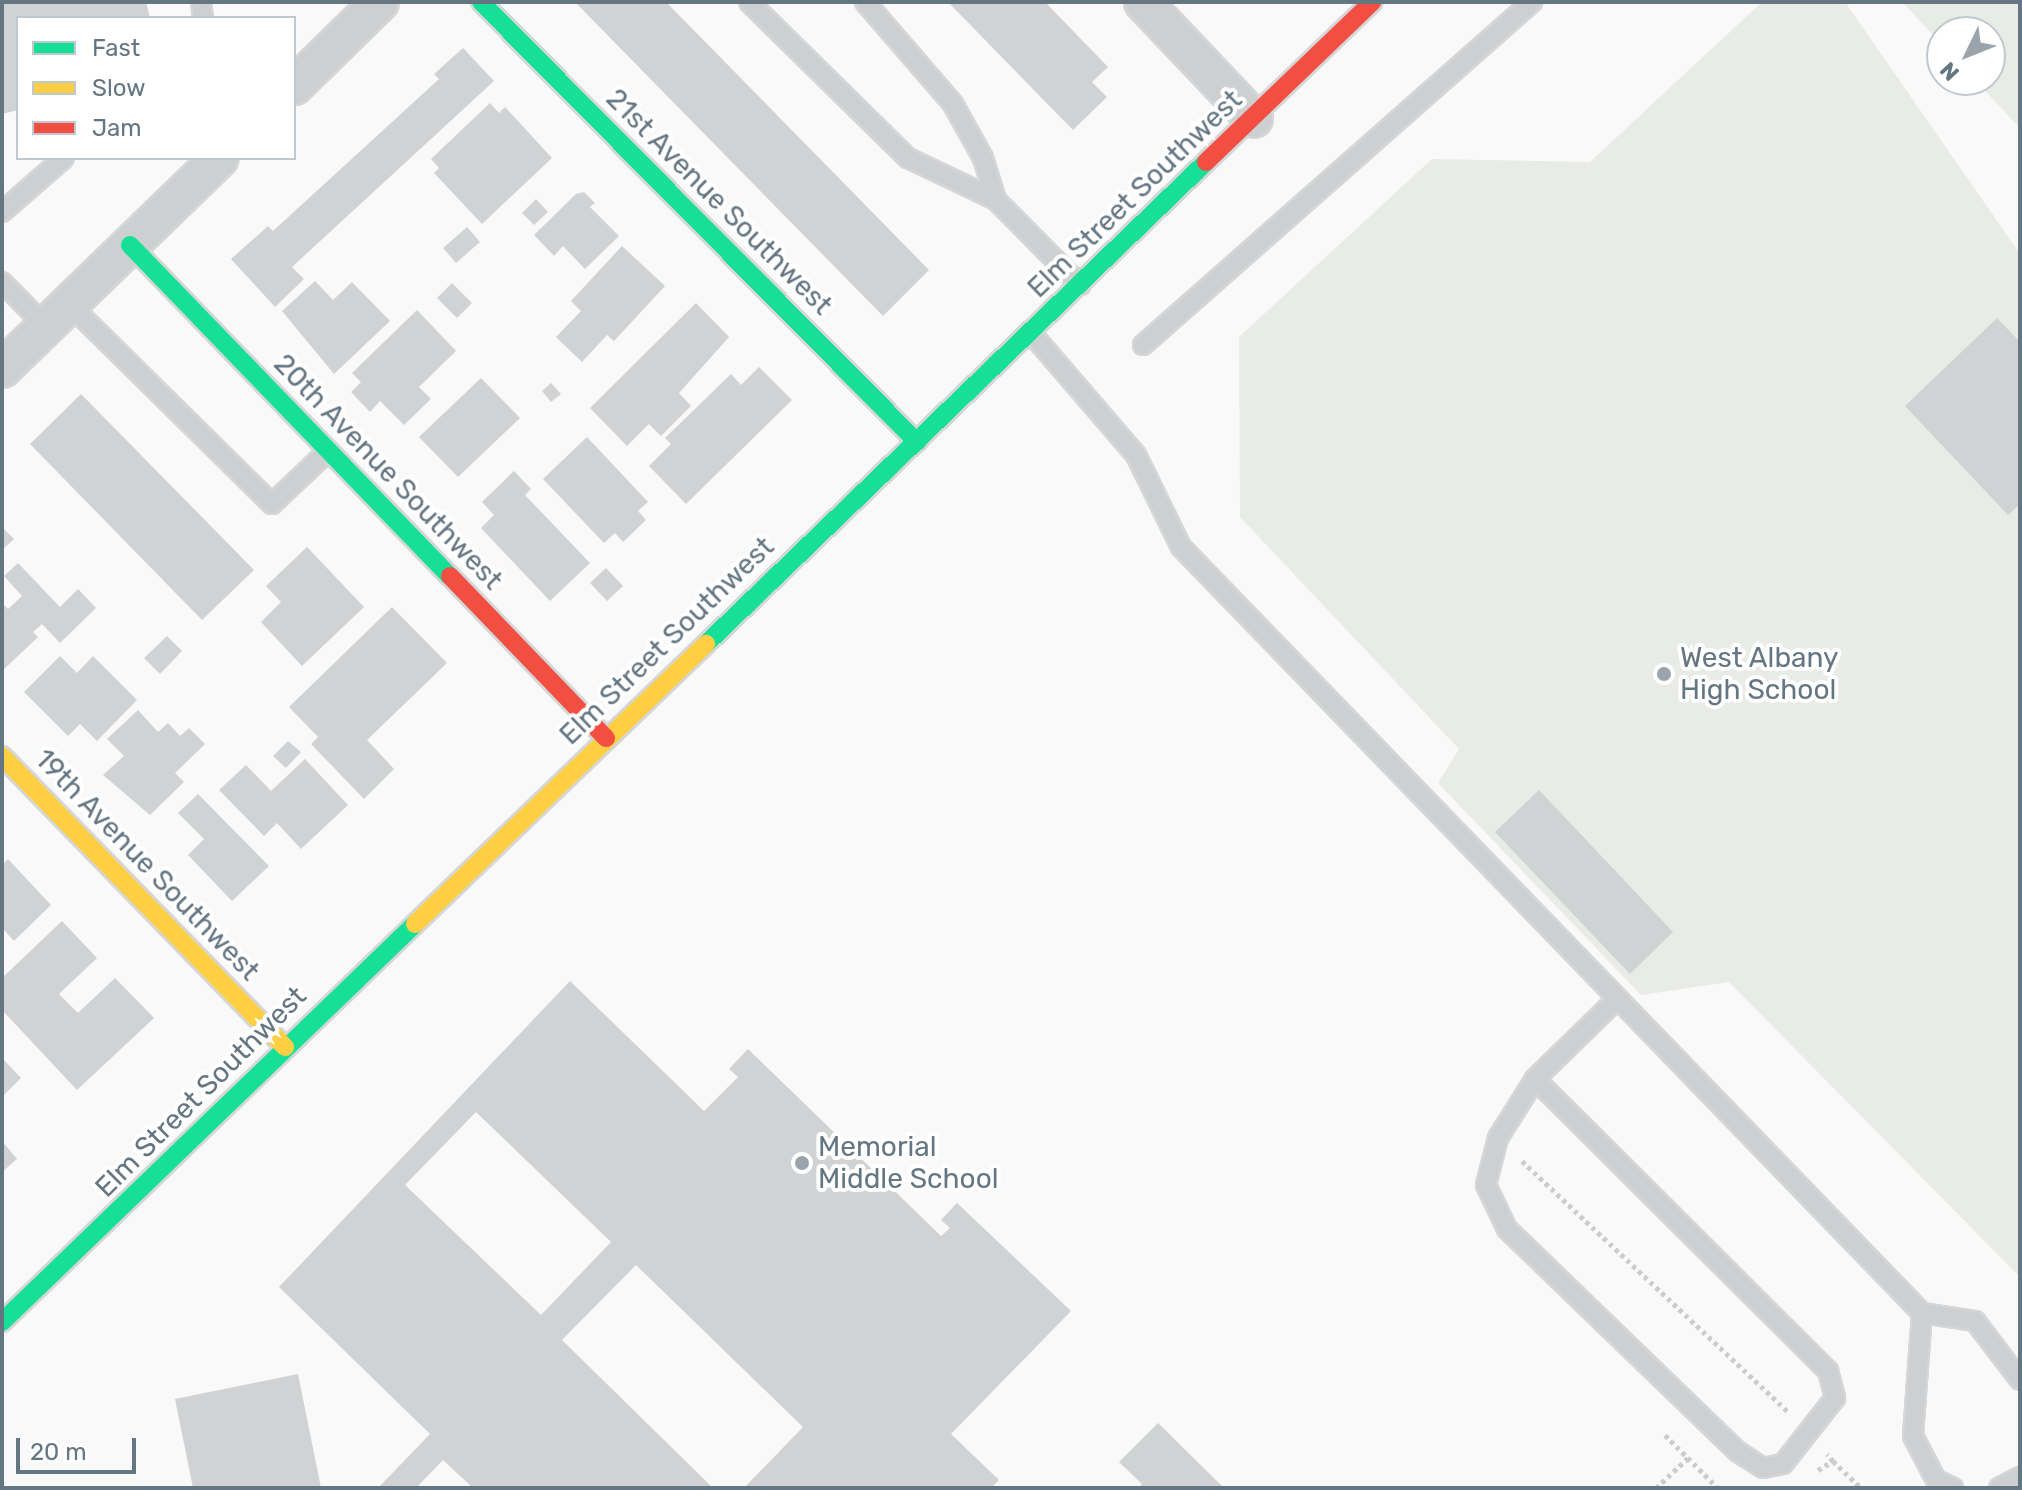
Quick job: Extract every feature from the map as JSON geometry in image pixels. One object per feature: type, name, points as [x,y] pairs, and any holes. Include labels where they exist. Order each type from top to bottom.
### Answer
[{"type":"street","points":[[296,84],[380,2]]},
{"type":"street","name":"21st Avenue Southwest","points":[[481,2],[917,442]]},
{"type":"street","points":[[1143,2],[1254,119]]},
{"type":"street","name":"Elm Street Southwest","points":[[2,1322],[1372,2]]},
{"type":"street","points":[[2,369],[218,160]]},
{"type":"street","name":"20th Avenue Southwest","points":[[130,245],[606,738]]},
{"type":"street","name":"19th Avenue Southwest","points":[[2,756],[285,1047]]},
{"type":"lane","points":[[749,2],[908,158],[996,200],[1080,285]]},
{"type":"lane","points":[[865,2],[953,104],[983,158],[996,200]]},
{"type":"lane","points":[[1143,345],[1532,2]]},
{"type":"lane","points":[[2,212],[62,160]]},
{"type":"lane","points":[[2,282],[58,316],[272,504],[328,451]]},
{"type":"lane","points":[[1031,333],[1136,455],[1181,547],[1922,1313],[1975,1321],[2020,1380]]},
{"type":"lane","points":[[1535,1079],[1828,1371],[1835,1398],[1783,1464],[1763,1468],[1738,1452],[1507,1229],[1486,1185],[1498,1138],[1535,1079],[1617,999]]},
{"type":"lane","points":[[1922,1313],[1913,1436],[1936,1480],[1953,1488]]},
{"type":"lane","points":[[1999,1488],[2020,1477]]},
{"type":"path","points":[[1498,1138],[1808,1430],[1833,1461],[1861,1488]]},
{"type":"path","points":[[1665,1435],[1718,1488]]},
{"type":"path","points":[[1656,1488],[1689,1457]]},
{"type":"path","points":[[1811,1475],[1833,1461]]},
{"type":"shaded area","points":[[1762,2],[1845,2],[2020,254],[2020,1277],[1729,982],[1641,995],[1438,783],[1459,749],[1240,517],[1239,337],[1432,159],[1590,162]]},
{"type":"shaded area","points":[[1902,2],[2020,2],[2020,128],[1990,96],[2006,96],[2006,16],[1926,16],[1926,27]]},
{"type":"building","points":[[2,2],[146,2],[150,16],[16,16],[16,110],[2,114]]},
{"type":"building","points":[[575,2],[666,2],[929,270],[883,316]]},
{"type":"building","points":[[948,2],[1045,2],[1108,67],[1092,82],[1107,97],[1073,130]]},
{"type":"building","points":[[463,48],[494,81],[292,267],[304,279],[275,307],[231,259],[268,226],[273,231],[439,79],[434,74]]},
{"type":"building","points":[[490,103],[499,113],[505,107],[552,158],[482,224],[434,173],[439,168],[431,159]]},
{"type":"building","points":[[584,192],[595,203],[590,207],[619,236],[585,269],[563,246],[554,256],[534,235],[576,194]]},
{"type":"building","points":[[536,199],[548,212],[534,225],[522,213]]},
{"type":"building","points":[[467,227],[480,242],[456,263],[443,248]]},
{"type":"building","points":[[622,246],[665,286],[614,341],[607,335],[582,362],[556,337],[581,311],[571,301]]},
{"type":"building","points":[[315,281],[333,300],[352,282],[390,321],[334,374],[282,311]]},
{"type":"building","points":[[452,283],[472,303],[457,318],[437,298]]},
{"type":"building","points":[[696,303],[729,337],[679,393],[691,406],[661,436],[649,424],[627,446],[590,408]]},
{"type":"building","points":[[417,310],[456,351],[419,387],[431,399],[404,425],[380,401],[370,412],[351,392],[361,382],[352,373]]},
{"type":"building","points":[[1997,318],[2020,342],[2020,504],[2008,515],[1905,406]]},
{"type":"building","points":[[759,367],[792,400],[686,504],[649,466],[671,444],[665,438],[731,374],[741,385]]},
{"type":"building","points":[[481,378],[520,418],[458,477],[419,437]]},
{"type":"building","points":[[551,383],[561,394],[551,402],[542,391]]},
{"type":"building","points":[[81,394],[254,570],[202,620],[30,444]]},
{"type":"building","points":[[587,437],[648,502],[638,511],[646,520],[623,542],[615,533],[604,543],[543,479]]},
{"type":"building","points":[[514,471],[531,489],[525,495],[590,563],[550,601],[481,528],[494,515],[482,502]]},
{"type":"building","points":[[2,527],[14,539],[2,550]]},
{"type":"building","points":[[307,547],[364,607],[302,666],[261,622],[281,602],[266,586]]},
{"type":"building","points":[[18,563],[60,607],[78,589],[96,608],[60,643],[42,624],[33,632],[38,637],[2,671],[2,603],[8,609],[22,596],[4,576]]},
{"type":"building","points":[[606,568],[623,586],[607,601],[590,583]]},
{"type":"building","points":[[392,607],[447,663],[367,740],[394,769],[364,799],[311,744],[318,737],[289,707]]},
{"type":"building","points":[[167,636],[182,651],[160,674],[144,658]]},
{"type":"building","points":[[60,656],[77,673],[93,656],[137,700],[97,741],[80,724],[68,736],[24,692]]},
{"type":"building","points":[[138,710],[158,732],[168,723],[180,736],[189,728],[205,744],[175,773],[184,782],[150,815],[103,775],[124,756],[107,739]]},
{"type":"building","points":[[288,741],[301,752],[286,768],[273,756]]},
{"type":"building","points":[[305,759],[348,805],[301,849],[277,823],[264,836],[219,790],[246,765],[271,791]]},
{"type":"building","points":[[1539,790],[1673,932],[1630,974],[1495,832]]},
{"type":"building","points":[[198,794],[269,866],[232,901],[188,855],[204,839],[178,813]]},
{"type":"building","points":[[8,859],[51,905],[14,941],[2,928],[2,865]]},
{"type":"building","points":[[62,921],[97,958],[59,994],[78,1013],[115,978],[154,1018],[77,1090],[2,1010],[2,978]]},
{"type":"building","points":[[570,981],[704,1111],[738,1077],[729,1069],[748,1049],[941,1236],[950,1228],[941,1220],[957,1203],[1071,1311],[951,1434],[999,1480],[991,1488],[744,1488],[803,1427],[636,1265],[562,1340],[713,1488],[473,1488],[443,1460],[416,1488],[378,1488],[430,1434],[279,1287]],"holes":[[[476,1112],[611,1242],[541,1315],[405,1185]]]},
{"type":"building","points":[[2,1058],[21,1078],[2,1097]]},
{"type":"building","points":[[2,1141],[17,1159],[2,1172]]},
{"type":"building","points":[[298,1374],[321,1488],[193,1488],[175,1399]]},
{"type":"building","points":[[1158,1423],[1224,1488],[1138,1488],[1142,1484],[1119,1462]]},
{"type":"traffic: fast","points":[[481,2],[917,442]]},
{"type":"traffic: fast","points":[[706,644],[1206,162]]},
{"type":"traffic: fast","points":[[130,245],[450,576]]},
{"type":"traffic: fast","points":[[2,1322],[415,924]]},
{"type":"traffic: slow","points":[[415,924],[706,644]]},
{"type":"traffic: slow","points":[[2,756],[285,1047]]},
{"type":"traffic: jam","points":[[1206,162],[1372,2]]},
{"type":"traffic: jam","points":[[450,576],[606,738]]},
{"type":"place","name":"West Albany High School","points":[[1664,674]]},
{"type":"place","name":"Memorial Middle School","points":[[802,1163]]}]
